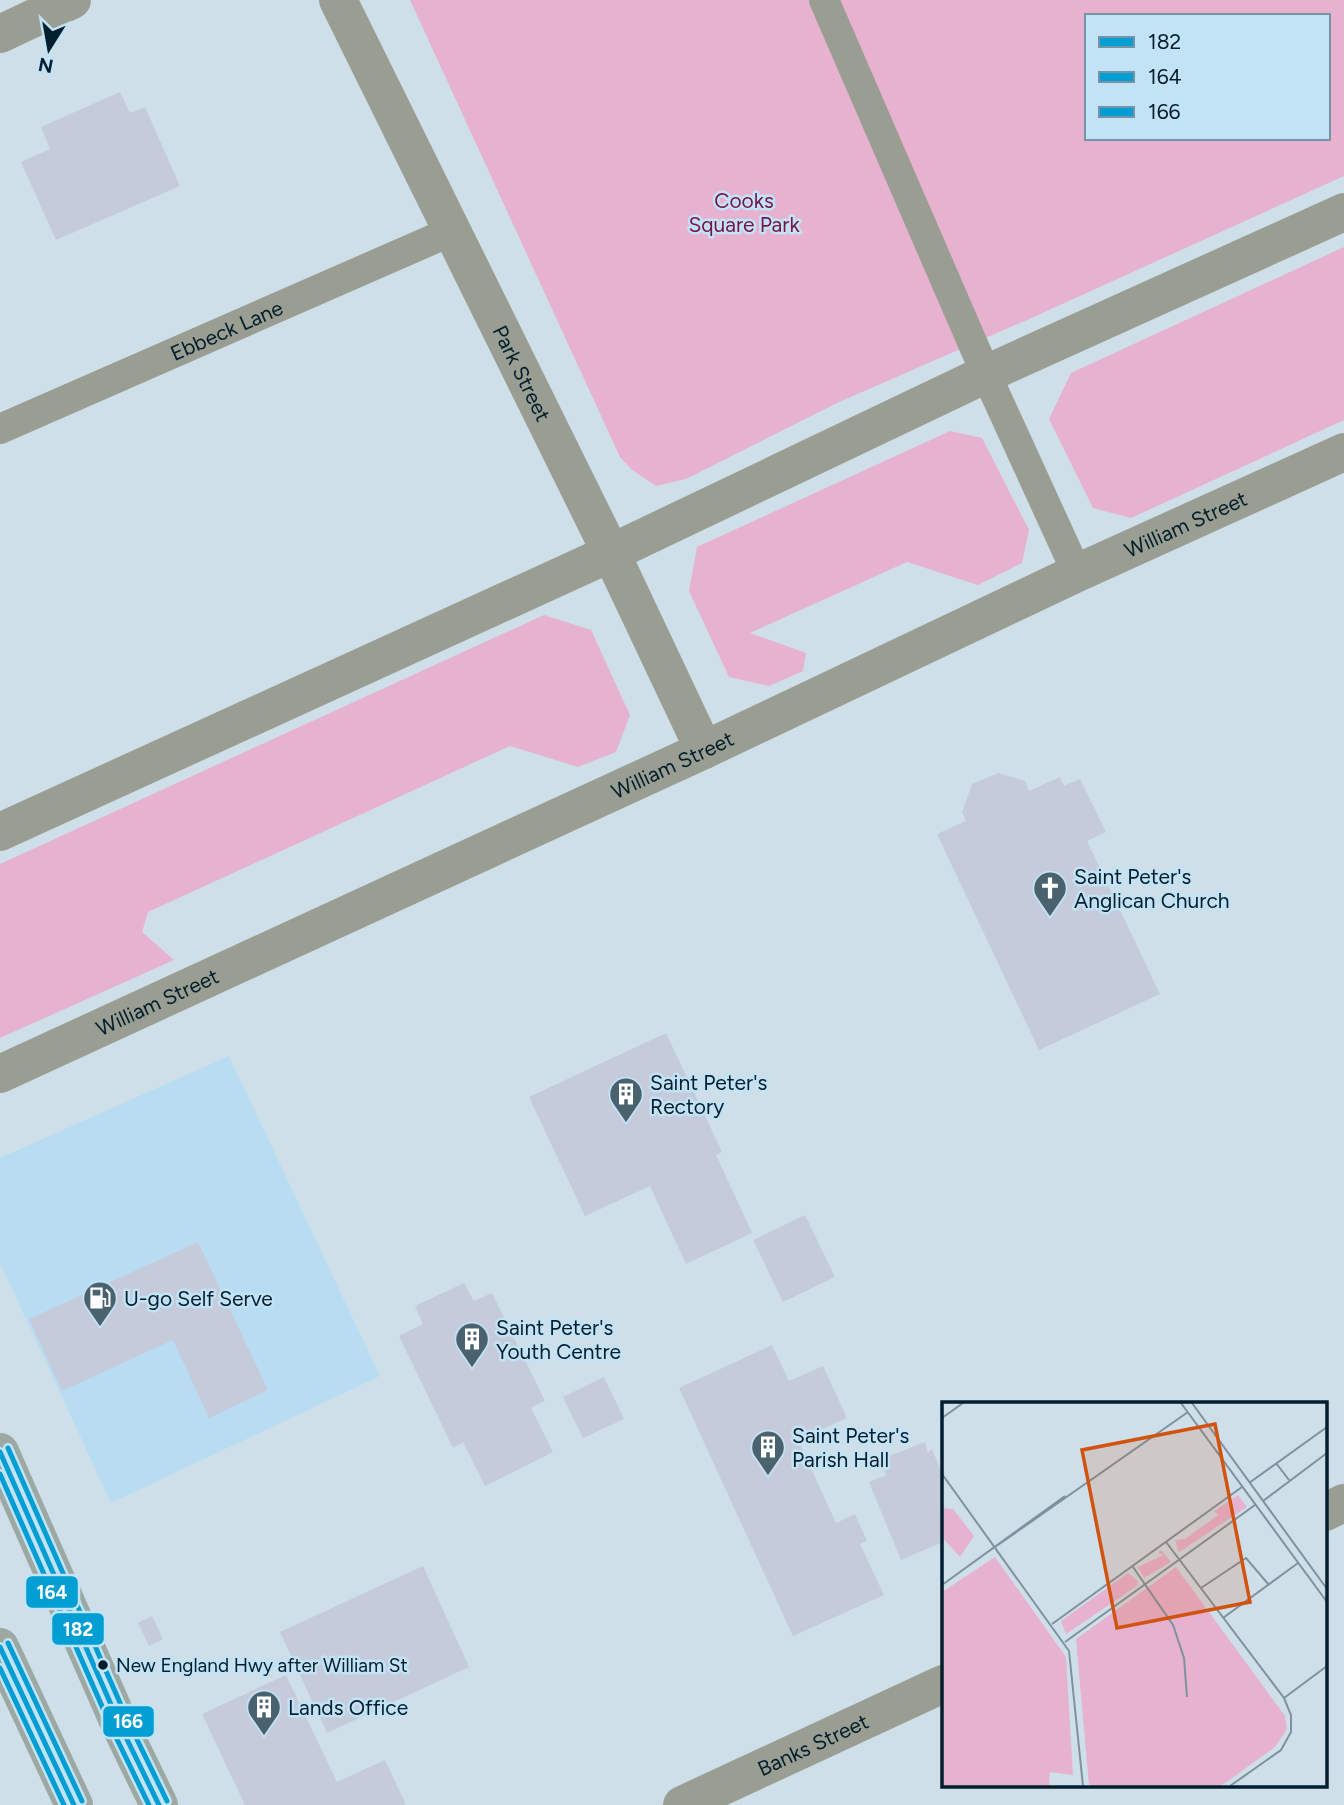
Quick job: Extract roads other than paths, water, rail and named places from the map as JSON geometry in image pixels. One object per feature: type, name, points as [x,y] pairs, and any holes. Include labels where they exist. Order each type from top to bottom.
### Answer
[{"type":"highway","points":[[0,1452],[120,1725],[159,1805]]},
{"type":"highway","points":[[0,1647],[74,1805]]},
{"type":"street","points":[[0,34],[72,0]]},
{"type":"street","name":"Park Street","points":[[338,0],[611,553],[704,750]]},
{"type":"street","points":[[0,832],[611,553],[986,374],[1344,212]]},
{"type":"street","name":"William Street","points":[[0,1074],[704,750],[1077,573],[1344,452]]},
{"type":"street","points":[[1326,1512],[1344,1503]]},
{"type":"street","name":"Banks Street","points":[[682,1805],[942,1684]]},
{"type":"lane","points":[[824,0],[986,374],[1077,573]]},
{"type":"lane","name":"Ebbeck Lane","points":[[0,429],[452,231]]},
{"type":"place","name":"Saint Peter's Anglican Church","points":[[1050,918]]},
{"type":"place","name":"Saint Peter's Rectory","points":[[626,1124]]},
{"type":"place","name":"U-go Self Serve","points":[[100,1328]]},
{"type":"place","name":"Saint Peter's Youth Centre","points":[[472,1369]]},
{"type":"place","name":"Saint Peter's Parish Hall","points":[[768,1477]]},
{"type":"place","name":"New England Hwy after William St","points":[[103,1665]]},
{"type":"place","name":"Lands Office","points":[[264,1737]]},
{"type":"park label","name":"Cooks Square Park","points":[[744,212]]}]
